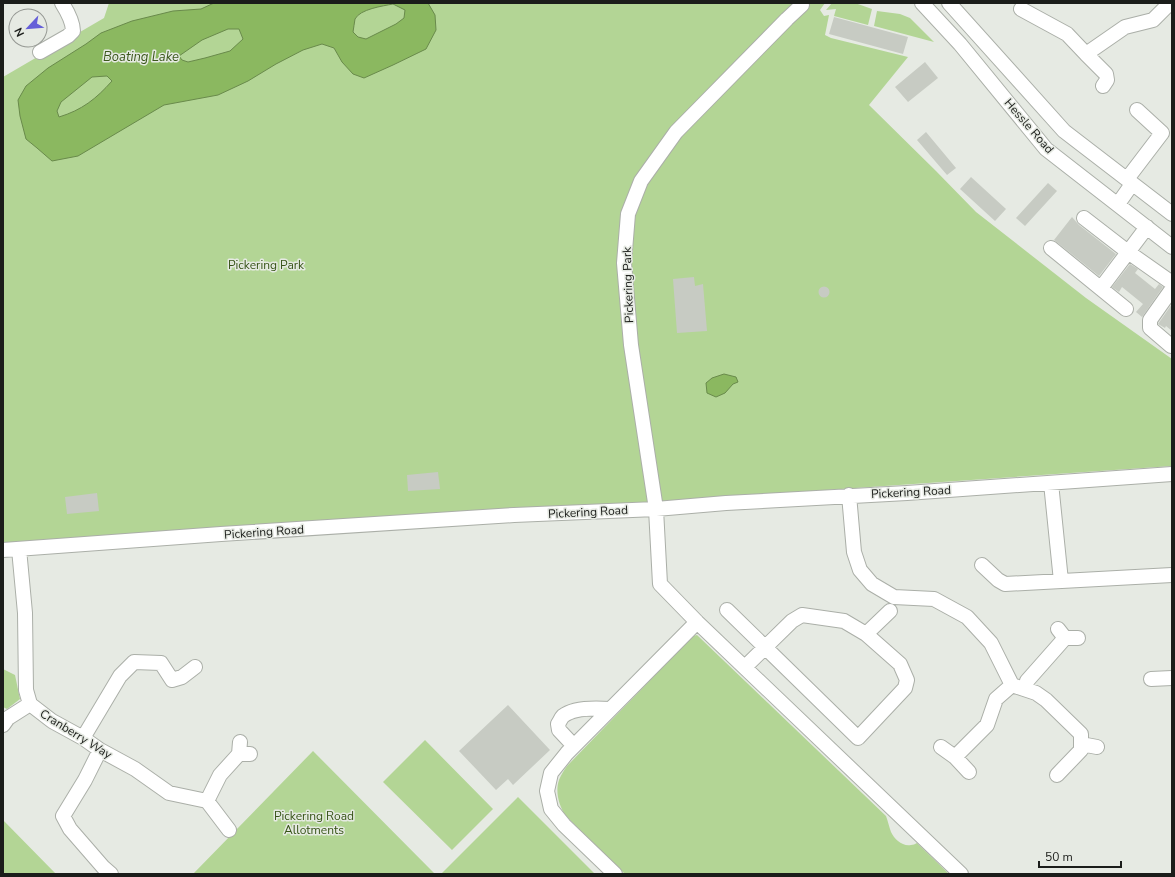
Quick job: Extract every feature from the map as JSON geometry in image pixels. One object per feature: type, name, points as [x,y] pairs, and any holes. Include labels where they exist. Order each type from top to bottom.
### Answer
[{"type":"street","points":[[40,52],[68,36],[73,31],[73,26],[62,3]]},
{"type":"street","name":"Hessle Road","points":[[922,3],[960,44],[1046,148],[1172,247]]},
{"type":"street","name":"Hessle Road","points":[[949,3],[1064,130],[1172,214]]},
{"type":"street","name":"Pickering Park","points":[[802,6],[787,19],[676,132],[641,181],[628,214],[624,263],[631,345],[656,509],[660,584],[697,622],[961,874]]},
{"type":"street","points":[[1018,9],[1067,34],[1106,74],[1107,80],[1103,86]]},
{"type":"street","points":[[1086,54],[1124,27],[1154,20],[1168,10]]},
{"type":"street","points":[[960,44],[975,32]]},
{"type":"street","points":[[1118,204],[1130,181],[1162,132],[1137,110]]},
{"type":"street","points":[[1084,218],[1128,252],[1172,283]]},
{"type":"street","points":[[1100,288],[1147,228]]},
{"type":"street","points":[[1050,248],[1126,309]]},
{"type":"street","points":[[1171,346],[1150,328],[1150,320],[1172,289]]},
{"type":"street","name":"Pickering Road","points":[[3,550],[221,534],[656,509],[726,503],[849,495],[907,493],[1172,474]]},
{"type":"street","points":[[1051,483],[1061,581]]},
{"type":"street","points":[[849,495],[854,552],[860,570],[872,584],[894,597],[934,599],[967,617],[991,643],[1018,687],[1041,696],[1081,734],[1081,750],[1057,775]]},
{"type":"street","name":"Cranberry Way","points":[[19,549],[25,613],[26,690],[30,704],[52,721],[135,769],[169,793],[207,801]]},
{"type":"street","points":[[982,565],[998,580],[1005,584],[1172,575]]},
{"type":"street","points":[[727,610],[766,647],[858,738],[905,688],[907,680],[900,664],[866,634],[844,621],[802,615],[792,621],[766,647],[745,668]]},
{"type":"street","points":[[866,634],[890,611]]},
{"type":"street","points":[[615,874],[564,825],[551,809],[547,791],[551,773],[574,746],[697,622]]},
{"type":"street","points":[[955,757],[987,725],[996,700],[1027,681],[1067,635]]},
{"type":"street","points":[[83,738],[120,676],[134,662],[161,663],[172,680],[182,677],[195,667]]},
{"type":"street","points":[[1152,679],[1172,678]]},
{"type":"street","points":[[3,725],[8,718],[30,704]]},
{"type":"street","points":[[574,746],[559,730],[558,724],[563,716],[570,712],[582,709],[610,709]]},
{"type":"street","points":[[1081,744],[1097,747]]},
{"type":"street","points":[[941,747],[955,757],[969,772]]},
{"type":"street","points":[[100,750],[85,780],[63,816],[70,829],[111,874]]},
{"type":"street","points":[[229,830],[207,801],[220,775],[243,750]]},
{"type":"green space","name":"Pickering Park","points":[[109,3],[825,3],[820,10],[824,16],[829,15],[825,35],[831,38],[908,57],[869,105],[976,212],[1086,298],[1172,359],[1172,466],[3,547],[3,77],[104,18]]},
{"type":"green space","points":[[832,3],[855,3],[872,9],[868,25],[834,16],[836,9],[826,10]]},
{"type":"green space","points":[[877,11],[900,14],[910,18],[934,42],[874,26]]},
{"type":"green space","points":[[697,635],[886,816],[891,832],[897,840],[905,845],[917,843],[949,874],[625,874],[565,815],[558,798],[557,789],[559,780],[567,766],[693,636]]},
{"type":"green space","points":[[3,669],[15,675],[20,699],[7,709],[3,707]]},
{"type":"green space","points":[[425,740],[493,809],[452,850],[383,782]]},
{"type":"green space","name":"Pickering Road Allotments","points":[[313,751],[435,874],[193,874]]},
{"type":"green space","points":[[518,797],[595,874],[441,874]]},
{"type":"green space","points":[[3,820],[56,874],[3,874]]},
{"type":"water","name":"Boating Lake","points":[[214,3],[428,3],[435,15],[436,30],[426,49],[364,78],[353,74],[342,62],[334,48],[322,44],[303,50],[248,81],[218,95],[164,105],[78,156],[52,161],[26,139],[20,116],[18,100],[26,86],[48,68],[101,33],[132,21],[173,11],[201,9]],"holes":[[[393,4],[405,10],[404,18],[396,24],[366,39],[358,37],[353,32],[355,19],[362,13],[372,8]],[[228,29],[239,29],[243,39],[230,51],[188,62],[182,60],[179,56],[202,40]],[[107,76],[112,81],[88,103],[75,111],[59,117],[57,111],[61,102],[92,77]]]},
{"type":"water","points":[[724,374],[736,377],[738,382],[733,384],[725,393],[716,397],[707,393],[706,383],[712,378]]},
{"type":"building","points":[[834,17],[908,37],[903,54],[829,34]]},
{"type":"building","points":[[925,62],[938,78],[908,102],[895,87]]},
{"type":"building","points":[[926,132],[956,168],[947,175],[917,140]]},
{"type":"building","points":[[971,177],[1006,209],[995,221],[960,189]]},
{"type":"building","points":[[1048,183],[1057,191],[1025,226],[1016,218]]},
{"type":"building","points":[[1072,217],[1079,225],[1116,254],[1099,276],[1054,240]]},
{"type":"building","points":[[1130,264],[1138,269],[1135,273],[1155,289],[1159,284],[1163,287],[1142,317],[1136,312],[1143,304],[1122,287],[1119,292],[1112,287]]},
{"type":"building","points":[[694,277],[695,286],[703,284],[707,331],[677,333],[673,279]]},
{"type":"building","points":[[822,287],[826,287],[828,288],[828,296],[822,297],[819,294],[819,290]]},
{"type":"building","points":[[1172,304],[1172,331],[1166,326],[1165,328],[1158,324]]},
{"type":"building","points":[[438,472],[440,489],[408,491],[407,475]]},
{"type":"building","points":[[97,493],[99,511],[67,514],[65,497]]},
{"type":"building","points":[[508,705],[550,750],[513,785],[508,779],[496,790],[459,751]]}]
